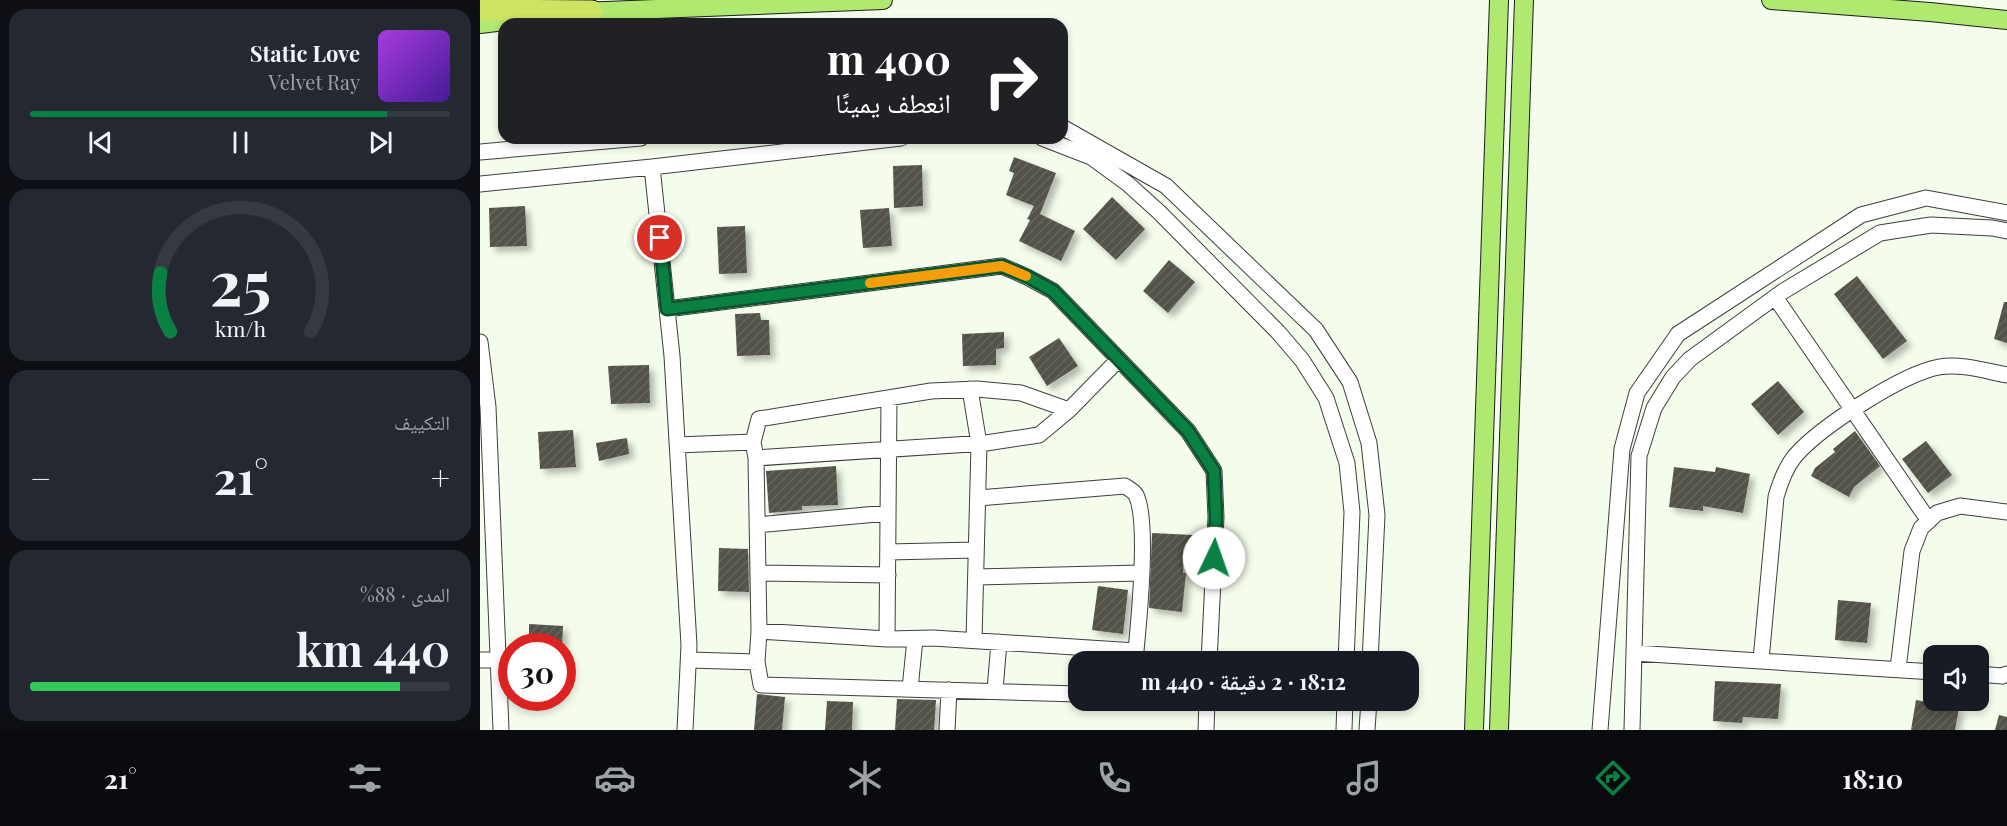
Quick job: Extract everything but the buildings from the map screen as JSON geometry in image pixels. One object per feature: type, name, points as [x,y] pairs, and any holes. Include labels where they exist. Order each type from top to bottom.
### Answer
[{"type":"highway","points":[[480,10],[592,11]]},
{"type":"main road","points":[[532,18],[592,11],[883,0]]},
{"type":"main road","points":[[1474,730],[1499,0]]},
{"type":"main road","points":[[1499,730],[1524,0]]},
{"type":"main road","points":[[1771,0],[2007,20]]},
{"type":"main road","points":[[480,24],[498,22]]},
{"type":"street","points":[[1068,130],[1166,186],[1316,330],[1350,382],[1369,443],[1377,515],[1371,651]]},
{"type":"street","points":[[480,153],[577,144]]},
{"type":"street","points":[[480,184],[849,144]]},
{"type":"street","points":[[1057,144],[1091,157],[1128,184],[1159,212],[1278,332],[1302,360],[1326,399],[1347,463],[1352,512],[1346,651]]},
{"type":"street","points":[[652,167],[667,309],[677,445],[689,660],[685,730]]},
{"type":"street","points":[[1600,730],[1622,449],[1637,393],[1678,334],[1861,215],[1926,198],[2007,213]]},
{"type":"street","points":[[1632,730],[1639,456],[1654,408],[1673,377],[1690,359],[1775,297],[1880,233],[1931,225],[1992,228],[2007,231]]},
{"type":"street","points":[[667,309],[1002,266],[1053,291],[1188,431],[1214,471],[1216,517],[1210,651]]},
{"type":"street","points":[[1775,297],[1929,521]]},
{"type":"street","points":[[480,342],[488,407],[485,471],[498,660],[480,660]]},
{"type":"street","points":[[756,458],[979,444],[1039,435],[1069,410],[1119,359]]},
{"type":"street","points":[[1761,660],[1776,497],[1782,477],[1795,456],[1851,410],[1918,372],[1941,366],[1967,367],[2007,375]]},
{"type":"street","points":[[1068,694],[761,685],[757,662],[759,631],[756,458],[753,442],[759,419],[931,391],[970,389],[1021,393],[1069,410]]},
{"type":"street","points":[[970,389],[979,444],[974,640]]},
{"type":"street","points":[[887,639],[889,398]]},
{"type":"street","points":[[677,445],[753,442]]},
{"type":"street","points":[[978,498],[1125,486],[1136,493],[1140,508],[1142,543],[1137,651]]},
{"type":"street","points":[[1898,669],[1912,551],[1921,528],[1936,513],[1960,506],[2007,512]]},
{"type":"street","points":[[757,525],[888,513]]},
{"type":"street","points":[[888,552],[976,550]]},
{"type":"street","points":[[758,573],[888,575]]},
{"type":"street","points":[[976,577],[1141,573]]},
{"type":"street","points":[[759,631],[887,639],[974,640],[1088,651]]},
{"type":"street","points":[[910,689],[915,639]]},
{"type":"street","points":[[995,690],[999,642]]},
{"type":"street","points":[[1634,653],[1923,671]]},
{"type":"street","points":[[689,660],[757,662]]},
{"type":"street","points":[[1989,675],[2007,674]]},
{"type":"street","points":[[947,730],[949,690]]},
{"type":"street","points":[[500,711],[501,730]]},
{"type":"street","points":[[1206,730],[1207,711]]},
{"type":"street","points":[[1344,730],[1345,711]]},
{"type":"street","points":[[1367,730],[1368,711]]},
{"type":"slow traffic","points":[[870,283],[1002,266],[1026,276]]},
{"type":"route","points":[[660,238],[667,309],[1002,266],[1053,291],[1188,431],[1214,471],[1216,517],[1214,558]]}]
